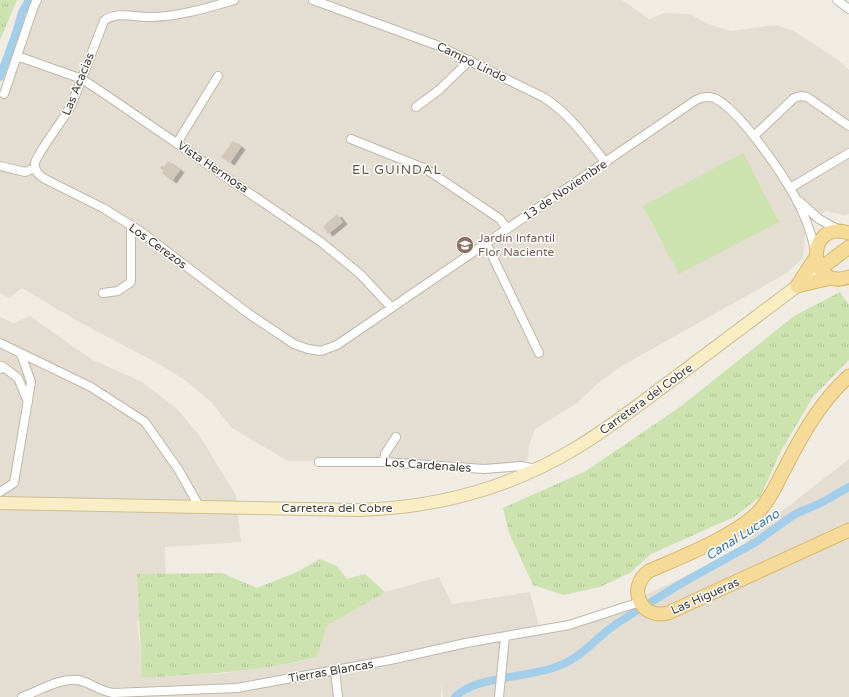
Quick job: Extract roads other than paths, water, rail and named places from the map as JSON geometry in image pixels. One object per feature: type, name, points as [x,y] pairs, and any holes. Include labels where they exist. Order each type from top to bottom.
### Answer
[{"type":"main road","points":[[797,286],[817,259],[820,241],[829,234],[846,232]]},
{"type":"main road","points":[[817,259],[844,251]]},
{"type":"main road","points":[[817,259],[842,280]]},
{"type":"main road","points":[[797,286],[842,280]]},
{"type":"main road","name":"Carretera del Cobre","points":[[0,503],[351,510],[400,507],[441,501],[468,494],[503,483],[537,469],[563,456],[601,432],[797,286]]},
{"type":"main road","points":[[640,602],[638,587],[645,574],[738,528],[759,511],[768,498],[800,438],[819,409],[849,376]]},
{"type":"main road","name":"Las Higueras","points":[[640,602],[646,609],[654,614],[664,614],[679,610],[849,530]]},
{"type":"street","points":[[4,94],[16,56],[37,0]]},
{"type":"street","name":"Las Acacias","points":[[36,168],[37,158],[65,117],[82,79],[101,25],[107,18],[116,15],[152,17],[179,14],[234,0]]},
{"type":"street","name":"Campo Lindo","points":[[313,0],[439,46],[543,97],[559,107],[606,163]]},
{"type":"street","points":[[837,0],[849,9]]},
{"type":"street","name":"Vista Hermosa","points":[[16,56],[82,79],[321,242],[360,274],[391,307]]},
{"type":"street","points":[[416,107],[439,90],[470,60]]},
{"type":"street","points":[[177,143],[218,76]]},
{"type":"street","points":[[754,136],[794,98],[801,96],[807,97],[849,126]]},
{"type":"street","name":"13 de Noviembre","points":[[308,349],[321,350],[331,348],[606,163],[696,100],[704,97],[712,98],[719,102],[754,136],[795,196],[807,225],[817,259]]},
{"type":"street","points":[[351,139],[426,169],[500,219],[507,229]]},
{"type":"street","points":[[790,188],[849,153]]},
{"type":"street","points":[[0,166],[25,172],[36,168]]},
{"type":"street","name":"Los Cerezos","points":[[36,168],[39,174],[47,180],[89,201],[131,225],[266,326],[294,344],[308,349]]},
{"type":"street","name":"13 de Noviembre","points":[[795,196],[819,219],[846,232]]},
{"type":"street","points":[[104,293],[118,291],[131,282],[131,225]]},
{"type":"street","points":[[486,243],[539,354]]},
{"type":"street","points":[[0,344],[92,387],[145,422],[178,469],[199,506]]},
{"type":"street","points":[[0,492],[14,483],[32,382],[21,354]]},
{"type":"street","points":[[0,369],[2,366],[18,378],[28,402]]},
{"type":"street","points":[[384,462],[385,454],[396,437]]},
{"type":"street","name":"Los Cardenales","points":[[319,462],[384,462],[484,469],[521,466],[537,469]]},
{"type":"street","name":"Tierras Blancas","points":[[22,697],[55,684],[78,680],[104,692],[140,693],[237,688],[569,625],[640,602]]},
{"type":"street","points":[[499,697],[503,673],[505,637]]},
{"type":"street","points":[[335,670],[338,697]]},
{"type":"waterway","points":[[0,77],[22,12],[29,0]]},
{"type":"waterway","name":"Canal Lucano","points":[[648,604],[682,583],[756,542],[795,514],[821,503],[849,487]]},
{"type":"waterway","name":"Canal Lucano","points":[[455,697],[464,690],[488,681],[541,671],[563,664],[585,650],[604,633],[638,610]]},
{"type":"place","name":"Jardín Infantil Flor Naciente","points":[[465,245]]},
{"type":"district","name":"EL GUINDAL","points":[[397,169]]}]
